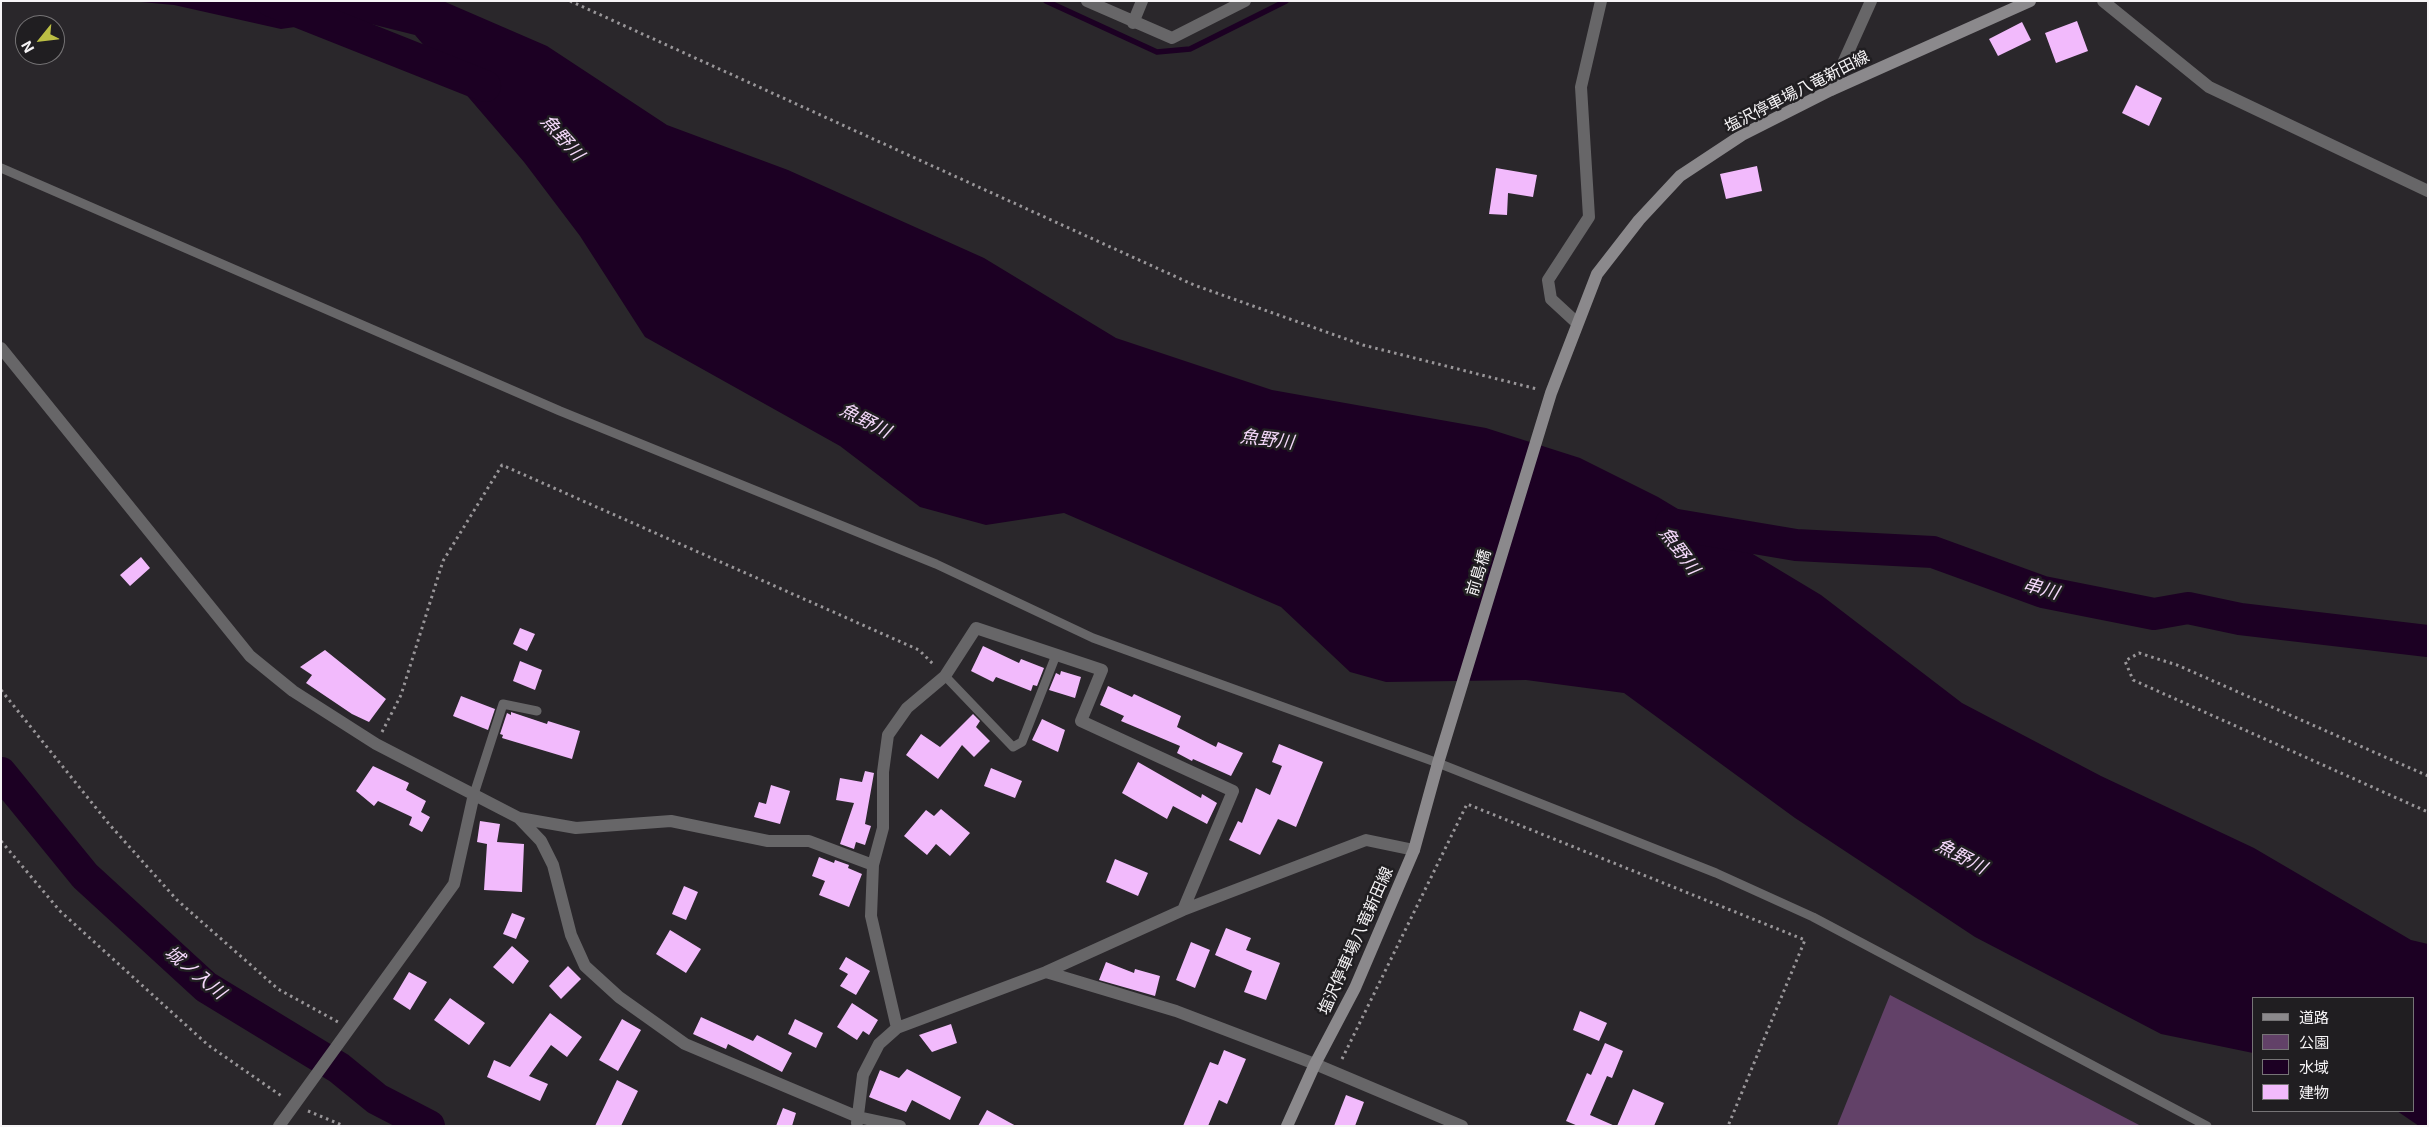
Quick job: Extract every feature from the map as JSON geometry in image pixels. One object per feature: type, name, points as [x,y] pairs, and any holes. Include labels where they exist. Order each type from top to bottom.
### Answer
[{"type":"main road","name":"塩沢停車場八竜新田線","points":[[1551,393],[1597,274],[1639,220],[1680,176],[1742,135],[1831,90],[2030,1]]},
{"type":"main road","name":"前島橋","points":[[1438,763],[1551,393]]},
{"type":"main road","name":"塩沢停車場八竜新田線","points":[[1287,1126],[1315,1064],[1355,988],[1414,850],[1438,763]]},
{"type":"street","points":[[1087,1],[1133,23],[1172,38],[1245,1]]},
{"type":"street","points":[[1133,23],[1142,1]]},
{"type":"street","points":[[1577,323],[1551,299],[1548,280],[1589,217],[1581,86],[1601,1]]},
{"type":"street","points":[[1831,90],[1870,1]]},
{"type":"street","points":[[2103,1],[2209,87],[2428,191]]},
{"type":"street","points":[[1,348],[250,656],[293,691],[376,744],[519,818],[576,828],[671,821],[768,841],[810,841],[873,865]]},
{"type":"street","points":[[897,1028],[871,916],[873,865],[883,828],[883,772],[888,735],[907,708],[945,676],[976,628],[1102,670],[1081,721],[1233,791],[1183,910]]},
{"type":"street","points":[[279,1126],[348,1027],[454,884],[474,794]]},
{"type":"street","points":[[519,818],[541,841],[553,865],[571,935],[585,966],[619,997],[685,1044],[857,1122],[900,1126]]},
{"type":"street","points":[[857,1122],[863,1075],[879,1044],[897,1028],[1046,972],[1183,910],[1366,840],[1414,850]]},
{"type":"street","points":[[1046,972],[1176,1011],[1315,1064],[1462,1126]]},
{"type":"lane","points":[[1,168],[560,411],[936,564],[1093,638],[1438,763],[1716,873],[1804,913],[2207,1126]]},
{"type":"lane","points":[[945,676],[1013,747],[1022,742],[1056,655]]},
{"type":"lane","points":[[474,794],[503,704],[537,711]]},
{"type":"path","points":[[570,1],[1194,285],[1363,346],[1551,393]]},
{"type":"path","points":[[376,744],[401,695],[443,561],[502,465],[919,650],[945,676]]},
{"type":"path","points":[[2428,776],[2177,665],[2139,653],[2125,661],[2133,680],[2428,812]]},
{"type":"path","points":[[1,690],[109,824],[177,900],[278,989],[348,1027]]},
{"type":"path","points":[[1335,1073],[1467,804],[1805,940],[1728,1126]]},
{"type":"path","points":[[1,841],[60,911],[208,1045],[293,1105],[344,1126]]},
{"type":"green space","points":[[1890,995],[2141,1126],[1837,1126]]},
{"type":"water","points":[[130,1],[443,1],[547,46],[667,125],[788,170],[984,258],[1116,338],[1272,390],[1486,428],[1580,458],[1658,497],[1821,595],[1962,703],[2101,776],[2254,848],[2411,940],[2428,944],[2428,1126],[2419,1126],[2398,1112],[2414,1112],[2414,997],[2252,997],[2252,1053],[2161,1034],[1975,937],[1795,818],[1624,693],[1526,680],[1386,682],[1350,672],[1281,607],[1064,513],[986,525],[920,507],[840,446],[645,337],[580,236],[524,162],[415,35],[351,19],[281,29],[174,5]]},
{"type":"building","points":[[2077,21],[2088,51],[2056,63],[2045,33]]},
{"type":"building","points":[[2022,22],[2031,40],[1998,56],[1989,39]]},
{"type":"building","points":[[2136,85],[2162,98],[2149,126],[2122,113]]},
{"type":"building","points":[[1757,166],[1762,191],[1726,199],[1720,174]]},
{"type":"building","points":[[1496,168],[1537,175],[1533,197],[1508,193],[1507,215],[1489,214]]},
{"type":"building","points":[[141,557],[150,568],[130,586],[120,575]]},
{"type":"building","points":[[520,628],[535,634],[527,651],[513,644]]},
{"type":"building","points":[[983,646],[1019,663],[1021,659],[1044,668],[1037,686],[1033,685],[1031,691],[996,677],[993,682],[971,671]]},
{"type":"building","points":[[325,650],[386,699],[369,722],[352,714],[306,683],[312,675],[300,667]]},
{"type":"building","points":[[520,661],[542,670],[535,690],[513,681]]},
{"type":"building","points":[[1061,671],[1081,677],[1075,698],[1049,690],[1056,673],[1060,675]]},
{"type":"building","points":[[1108,686],[1132,697],[1134,694],[1181,716],[1177,727],[1216,747],[1218,742],[1243,753],[1231,776],[1177,753],[1180,746],[1121,721],[1124,716],[1100,705]]},
{"type":"building","points":[[461,696],[495,709],[488,730],[453,716]]},
{"type":"building","points":[[511,712],[547,724],[548,721],[580,731],[572,759],[502,738],[503,735],[500,734],[507,713],[511,715]]},
{"type":"building","points":[[973,714],[980,721],[976,727],[990,741],[974,757],[962,745],[938,779],[906,755],[921,734],[940,747]]},
{"type":"building","points":[[1042,719],[1065,730],[1058,752],[1032,740]]},
{"type":"building","points":[[1279,744],[1323,762],[1296,827],[1278,819],[1260,855],[1229,840],[1238,821],[1242,823],[1256,788],[1270,795],[1282,766],[1272,762]]},
{"type":"building","points":[[1138,762],[1201,798],[1202,794],[1217,803],[1207,824],[1173,806],[1167,819],[1122,793]]},
{"type":"building","points":[[373,766],[409,783],[406,790],[426,801],[421,812],[430,817],[422,832],[409,825],[412,817],[378,801],[374,806],[356,791]]},
{"type":"building","points":[[991,768],[1022,781],[1015,798],[984,786]]},
{"type":"building","points":[[865,771],[874,773],[865,824],[871,826],[865,845],[856,842],[854,849],[840,844],[854,803],[836,800],[840,778],[862,782]]},
{"type":"building","points":[[771,785],[790,791],[780,824],[754,817],[759,802],[766,804]]},
{"type":"building","points":[[941,809],[970,833],[950,856],[936,844],[927,855],[904,836],[926,810],[934,816]]},
{"type":"building","points":[[480,821],[500,824],[497,842],[524,844],[522,892],[484,890],[487,844],[477,842]]},
{"type":"building","points":[[819,857],[834,863],[835,860],[849,865],[848,868],[862,874],[849,907],[819,895],[825,881],[812,876]]},
{"type":"building","points":[[1115,859],[1148,873],[1138,896],[1106,882]]},
{"type":"building","points":[[684,886],[698,892],[686,920],[672,914]]},
{"type":"building","points":[[512,913],[525,918],[516,939],[503,934]]},
{"type":"building","points":[[1226,928],[1251,938],[1246,950],[1280,963],[1266,1000],[1244,992],[1252,971],[1215,955]]},
{"type":"building","points":[[670,930],[701,949],[686,973],[656,954]]},
{"type":"building","points":[[1191,942],[1210,950],[1195,988],[1176,980]]},
{"type":"building","points":[[512,946],[529,961],[513,984],[493,967]]},
{"type":"building","points":[[846,957],[870,971],[856,995],[840,986],[848,974],[839,969]]},
{"type":"building","points":[[1106,962],[1134,973],[1135,969],[1160,976],[1155,996],[1099,980]]},
{"type":"building","points":[[568,966],[581,979],[561,999],[549,986]]},
{"type":"building","points":[[409,972],[427,982],[410,1010],[393,999]]},
{"type":"building","points":[[450,998],[485,1023],[469,1045],[434,1020]]},
{"type":"building","points":[[852,1003],[878,1020],[869,1035],[863,1031],[857,1040],[837,1027]]},
{"type":"building","points":[[1580,1011],[1607,1023],[1599,1041],[1573,1030]]},
{"type":"building","points":[[550,1013],[582,1037],[567,1057],[551,1045],[529,1076],[548,1084],[540,1101],[487,1077],[494,1060],[510,1067]]},
{"type":"building","points":[[701,1017],[753,1041],[757,1035],[792,1053],[782,1072],[728,1044],[726,1049],[693,1034]]},
{"type":"building","points":[[622,1019],[641,1030],[618,1071],[599,1060]]},
{"type":"building","points":[[795,1019],[823,1033],[816,1048],[788,1034]]},
{"type":"building","points":[[951,1024],[957,1043],[932,1052],[919,1035]]},
{"type":"building","points":[[1605,1043],[1623,1051],[1612,1078],[1607,1076],[1590,1115],[1615,1126],[1578,1126],[1566,1121],[1587,1073],[1591,1075]]},
{"type":"building","points":[[1224,1050],[1246,1059],[1227,1104],[1219,1100],[1208,1126],[1183,1126],[1210,1062],[1218,1065]]},
{"type":"building","points":[[907,1069],[961,1097],[950,1120],[912,1100],[906,1112],[869,1097],[880,1070],[899,1078]]},
{"type":"building","points":[[617,1080],[638,1091],[621,1126],[595,1126]]},
{"type":"building","points":[[1633,1089],[1664,1103],[1654,1126],[1617,1126]]},
{"type":"building","points":[[1346,1095],[1364,1102],[1355,1126],[1334,1126]]},
{"type":"building","points":[[783,1108],[796,1113],[792,1126],[776,1126]]},
{"type":"building","points":[[987,1110],[1016,1126],[978,1126]]},
{"type":"waterway","name":"魚野川","points":[[271,1],[485,86]]},
{"type":"waterway","points":[[1046,1],[1157,52],[1190,49],[1286,1]]},
{"type":"waterway","name":"串川","points":[[1671,524],[1796,545],[1933,552],[2043,592],[2154,614],[2188,608],[2240,619],[2428,641]]},
{"type":"waterway","name":"城ノ入川","points":[[1,773],[85,876],[206,987],[339,1068],[377,1099],[429,1126]]}]
